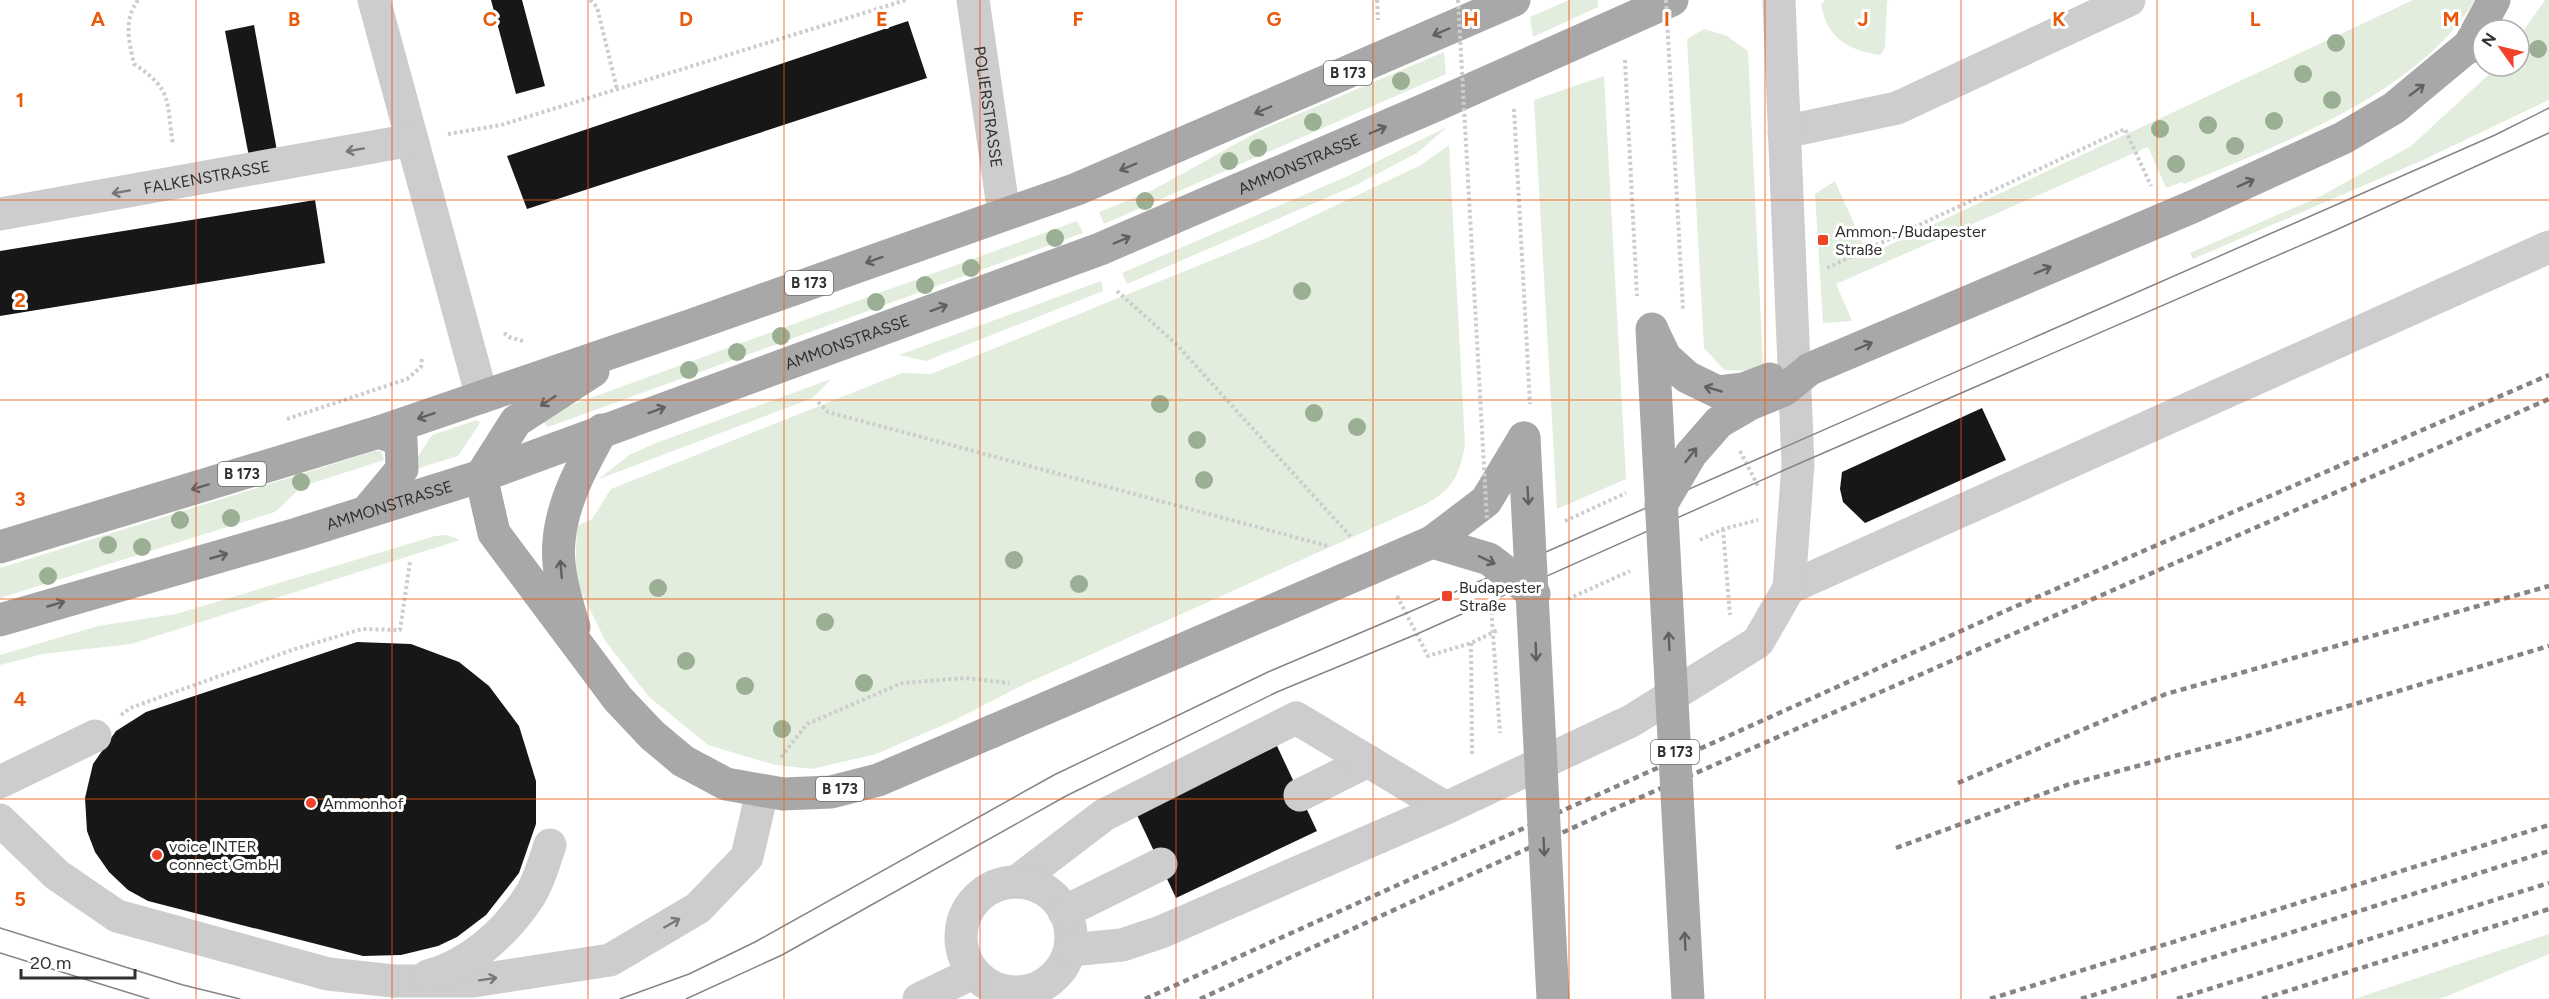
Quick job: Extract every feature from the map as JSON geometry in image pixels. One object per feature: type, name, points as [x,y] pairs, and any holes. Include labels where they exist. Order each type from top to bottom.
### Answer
[{"type":"main road","name":"B 173","points":[[0,547],[379,432],[632,346],[1088,184],[1514,0]]},
{"type":"main road","name":"AMMONSTRASSE","points":[[0,620],[481,476],[1100,249],[1436,105],[1672,0]]},
{"type":"main road","points":[[2487,18],[2494,0]]},
{"type":"main road","points":[[2499,18],[2517,0]]},
{"type":"main road","points":[[1645,319],[1665,357],[1687,377],[1718,392],[1744,389],[1778,376],[1810,369],[2193,207],[2343,138],[2394,108],[2471,44]]},
{"type":"main road","name":"B 173","points":[[1645,319],[1649,496],[1688,999]]},
{"type":"main road","points":[[481,476],[516,421],[632,346]]},
{"type":"main road","points":[[1649,496],[1719,422],[1750,404],[1784,390],[1810,369]]},
{"type":"main road","points":[[1432,542],[1486,501],[1527,426]]},
{"type":"main road","points":[[1527,426],[1552,999]]},
{"type":"main road","name":"B 173","points":[[579,646],[562,587],[559,541],[580,470],[602,430]]},
{"type":"main road","points":[[367,511],[402,469],[401,440],[379,432]]},
{"type":"main road","name":"B 173","points":[[481,476],[494,533],[618,699],[652,735],[683,761],[726,784],[783,794],[831,792],[878,780],[1432,542]]},
{"type":"main road","points":[[1432,542],[1489,559],[1533,594]]},
{"type":"street","points":[[374,0],[482,397]]},
{"type":"street","name":"POLIERSTRASSE","points":[[973,0],[1004,214]]},
{"type":"street","points":[[1070,950],[1122,945],[1161,932],[1446,808],[1632,721],[1758,642],[1789,588],[1798,464],[1779,0]]},
{"type":"street","points":[[1784,132],[1897,108],[2129,0]]},
{"type":"street","name":"FALKENSTRASSE","points":[[0,214],[412,140]]},
{"type":"street","points":[[1789,588],[2549,247]]},
{"type":"street","points":[[1016,882],[1104,815],[1296,718],[1446,808]]},
{"type":"street","points":[[0,782],[95,736]]},
{"type":"street","points":[[1300,795],[1368,761]]},
{"type":"street","points":[[0,820],[57,875],[117,916],[328,974],[409,981],[473,981],[610,960],[698,908],[747,857],[762,792]]},
{"type":"street","points":[[409,981],[444,972],[492,941],[530,896],[550,845]]},
{"type":"street","points":[[1064,912],[1161,864]]},
{"type":"street","points":[[1016,882],[1040,887],[1060,903],[1064,912],[1070,925],[1070,950],[1055,976],[1028,992],[998,990],[973,973],[962,950],[961,925],[972,903],[992,887],[1016,882]]},
{"type":"street","points":[[918,999],[973,973]]},
{"type":"path","points":[[138,0],[131,9],[127,34],[134,64],[153,77],[165,90],[178,182]]},
{"type":"path","points":[[590,0],[597,7],[617,89]]},
{"type":"path","points":[[412,140],[501,125],[906,0]]},
{"type":"path","points":[[1377,0],[1378,22]]},
{"type":"path","points":[[1458,0],[1500,738]]},
{"type":"path","points":[[1624,51],[1645,319]]},
{"type":"path","points":[[1514,107],[1527,426]]},
{"type":"path","points":[[1791,285],[2125,129],[2154,191]]},
{"type":"path","points":[[1117,291],[1176,344],[1358,545]]},
{"type":"path","points":[[818,402],[828,412],[1335,548]]},
{"type":"path","points":[[1736,449],[1743,452],[1760,491]]},
{"type":"path","points":[[1557,524],[1649,496]]},
{"type":"path","points":[[1692,543],[1724,529],[1763,519],[1795,518]]},
{"type":"path","points":[[1724,529],[1730,617]]},
{"type":"path","points":[[95,736],[130,708],[295,649],[362,629],[400,630],[410,562]]},
{"type":"path","points":[[1566,600],[1639,567]]},
{"type":"path","points":[[1406,589],[1395,594],[1428,656],[1471,643],[1502,628]]},
{"type":"path","points":[[1471,643],[1473,763]]},
{"type":"path","points":[[762,792],[775,765],[807,724],[845,707],[902,683],[964,678],[1011,684]]},
{"type":"green space","points":[[1569,0],[1598,0],[1598,7],[1533,37],[1530,17]]},
{"type":"green space","points":[[1825,0],[1890,0],[1887,1],[1885,48],[1880,55],[1849,46],[1834,34],[1824,17],[1821,5]]},
{"type":"green space","points":[[2413,0],[2475,0],[2450,33],[2419,63],[2383,89],[2344,112],[2262,152],[2184,184],[2182,182],[2166,188],[2148,147],[1836,284],[1852,321],[1823,323],[1815,194],[1835,181],[1868,255]]},
{"type":"green space","points":[[2545,0],[2549,0],[2549,100],[2423,160],[2193,259],[2190,253],[2321,196],[2411,146],[2485,78],[2531,78],[2531,20]]},
{"type":"green space","points":[[1704,29],[1727,36],[1748,51],[1763,365],[1748,371],[1724,370],[1704,348],[1687,39]]},
{"type":"green space","points":[[1444,52],[1446,74],[1104,224],[1099,212],[1153,190],[1261,130]]},
{"type":"green space","points":[[1604,76],[1626,479],[1557,509],[1534,100]]},
{"type":"green space","points":[[1447,127],[1417,153],[1354,186],[1127,284],[1122,273],[1350,175]]},
{"type":"green space","points":[[1449,145],[1465,445],[1454,480],[1443,492],[1426,504],[1023,685],[955,720],[876,754],[812,769],[775,765],[708,745],[649,697],[606,642],[575,579],[577,526],[592,519],[611,489],[902,373],[931,374],[1269,237],[1421,165]]},
{"type":"green space","points":[[1077,221],[1083,233],[548,427],[542,421],[563,408]]},
{"type":"green space","points":[[1101,281],[1103,291],[926,361],[899,355]]},
{"type":"green space","points":[[831,379],[813,398],[599,479],[629,455],[656,443]]},
{"type":"green space","points":[[477,420],[480,423],[458,456],[413,470],[411,467],[432,435]]},
{"type":"green space","points":[[381,451],[384,460],[303,486],[275,512],[0,598],[0,568]]},
{"type":"green space","points":[[447,535],[460,540],[131,644],[43,654],[0,665],[0,655],[98,626],[176,614],[435,536]]},
{"type":"green space","points":[[2549,934],[2549,954],[2440,999],[2354,999]]},
{"type":"building","points":[[491,0],[522,0],[545,86],[516,94]]},
{"type":"building","points":[[908,21],[927,78],[527,209],[507,156]]},
{"type":"building","points":[[254,25],[277,151],[249,157],[225,31]]},
{"type":"building","points":[[315,200],[325,263],[0,316],[0,251]]},
{"type":"building","points":[[1982,408],[2006,460],[1865,523],[1843,502],[1840,489],[1842,472]]},
{"type":"building","name":"Ammonhof","points":[[357,642],[411,644],[459,662],[489,686],[519,726],[536,781],[536,824],[519,873],[486,915],[457,937],[438,946],[401,955],[363,956],[148,901],[128,890],[109,872],[95,852],[87,831],[85,798],[93,764],[116,731],[146,712]]},
{"type":"building","points":[[1277,746],[1317,831],[1176,898],[1136,813]]},
{"type":"tram line","points":[[620,999],[689,974],[755,942],[1054,775],[1268,672],[2495,135],[2549,108]]},
{"type":"tram line","points":[[686,999],[782,955],[1066,796],[1277,692],[1417,634],[1798,464],[2336,230],[2549,133]]},
{"type":"tram line","points":[[0,928],[183,985],[240,999]]},
{"type":"tram line","points":[[0,953],[149,999]]},
{"type":"railway","points":[[1145,999],[2012,608],[2549,375]]},
{"type":"railway","points":[[1200,999],[1616,808],[2549,399]]},
{"type":"railway","points":[[1958,783],[2166,694],[2549,586]]},
{"type":"railway","points":[[1896,848],[2067,785],[2241,738],[2549,646]]},
{"type":"railway","points":[[1990,999],[2549,825]]},
{"type":"railway","points":[[2081,999],[2549,851]]},
{"type":"railway","points":[[2177,999],[2549,883]]},
{"type":"railway","points":[[2262,999],[2549,909]]},
{"type":"place","name":"Ammon-/Budapester Straße","points":[[1823,240]]},
{"type":"place","name":"Budapester Straße","points":[[1447,596]]},
{"type":"place","name":"Ammonhof","points":[[311,803]]},
{"type":"place","name":"voice INTER connect GmbH","points":[[157,855]]}]
